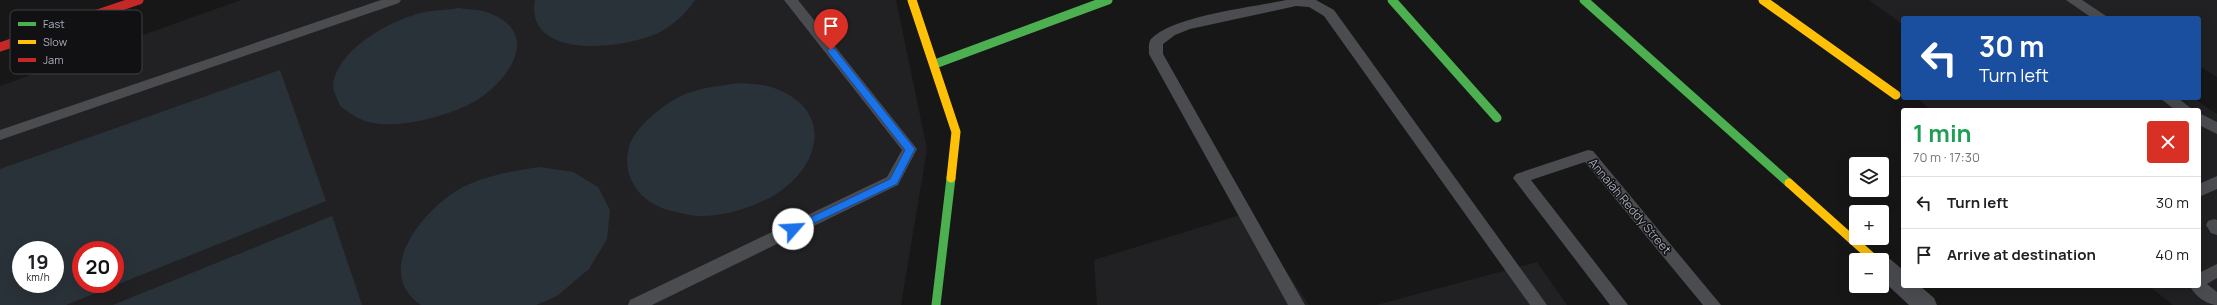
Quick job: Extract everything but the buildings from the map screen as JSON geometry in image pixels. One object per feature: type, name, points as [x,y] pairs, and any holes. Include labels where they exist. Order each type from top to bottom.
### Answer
[{"type":"street","points":[[109,10],[139,0]]},
{"type":"street","points":[[912,0],[935,64],[956,132],[936,305]]},
{"type":"street","points":[[935,64],[1108,0]]},
{"type":"street","points":[[1392,0],[1497,118]]},
{"type":"street","points":[[1584,0],[1867,253]]},
{"type":"street","points":[[1763,0],[1896,94]]},
{"type":"street","points":[[0,47],[10,44]]},
{"type":"street","points":[[1889,273],[1901,284]]},
{"type":"street","points":[[1905,288],[1925,305]]},
{"type":"lane","points":[[0,135],[394,0]]},
{"type":"lane","points":[[636,305],[893,181],[910,149],[791,0]]},
{"type":"lane","points":[[2073,0],[2099,16]]},
{"type":"lane","points":[[1297,305],[1156,54],[1156,42],[1170,32],[1187,25],[1296,2],[1312,3],[1329,13],[1539,305]]},
{"type":"lane","points":[[2169,100],[2183,108]]},
{"type":"lane","points":[[2201,119],[2217,130]]},
{"type":"lane","name":"Annaiah Reddy Street","points":[[1620,305],[1521,178],[1588,155],[1713,305]]},
{"type":"lane","points":[[2201,190],[2217,182]]},
{"type":"lane","points":[[2201,280],[2217,270]]},
{"type":"lane","points":[[2201,288],[2217,301]]},
{"type":"shaded area","points":[[241,0],[896,0],[927,149],[901,305],[0,305],[0,86],[34,74],[142,74],[142,35]]},
{"type":"shaded area","points":[[535,0],[695,0],[684,13],[662,31],[647,37],[627,42],[582,46],[562,42],[546,34],[536,20]]},
{"type":"shaded area","points":[[1869,0],[2217,0],[2217,77],[2201,67],[2201,16],[1901,16],[1901,24]]},
{"type":"shaded area","points":[[459,8],[489,13],[506,23],[515,34],[517,48],[513,61],[505,75],[480,98],[455,111],[428,119],[399,124],[372,123],[357,118],[340,106],[333,86],[337,72],[345,59],[368,37],[383,28],[412,16],[425,12]]},
{"type":"shaded area","points":[[280,70],[326,201],[124,282],[124,241],[72,241],[72,293],[96,293],[66,305],[0,305],[0,169]]},
{"type":"shaded area","points":[[741,83],[774,88],[793,97],[806,109],[813,123],[814,138],[811,153],[803,168],[792,182],[768,199],[750,207],[711,216],[695,216],[665,209],[655,205],[645,198],[632,181],[628,171],[627,159],[632,140],[641,127],[660,109],[688,93],[705,88]]},
{"type":"shaded area","points":[[1919,100],[2196,100],[2217,114],[2217,305],[2173,305],[2152,288],[2201,288],[2201,108],[1929,108]]},
{"type":"shaded area","points":[[539,167],[573,172],[598,187],[610,210],[607,239],[589,269],[557,296],[536,305],[421,305],[407,291],[401,275],[402,258],[409,241],[420,224],[433,209],[448,196],[463,187],[491,176]]},
{"type":"shaded area","points":[[1247,213],[1309,305],[1097,305],[1094,260]]},
{"type":"shaded area","points":[[332,216],[362,305],[113,305]]},
{"type":"shaded area","points":[[1537,262],[1567,305],[1376,305]]},
{"type":"traffic: fast","points":[[935,64],[1108,0]]},
{"type":"traffic: fast","points":[[1392,0],[1497,118]]},
{"type":"traffic: fast","points":[[1584,0],[1789,183]]},
{"type":"traffic: fast","points":[[936,305],[951,178]]},
{"type":"traffic: slow","points":[[912,0],[956,132],[951,178]]},
{"type":"traffic: slow","points":[[1763,0],[1896,95]]},
{"type":"traffic: slow","points":[[1789,183],[1867,253]]},
{"type":"traffic: jam","points":[[109,10],[139,0]]},
{"type":"traffic: jam","points":[[0,47],[10,44]]},
{"type":"route","points":[[793,229],[893,181],[910,149],[831,50]]}]
